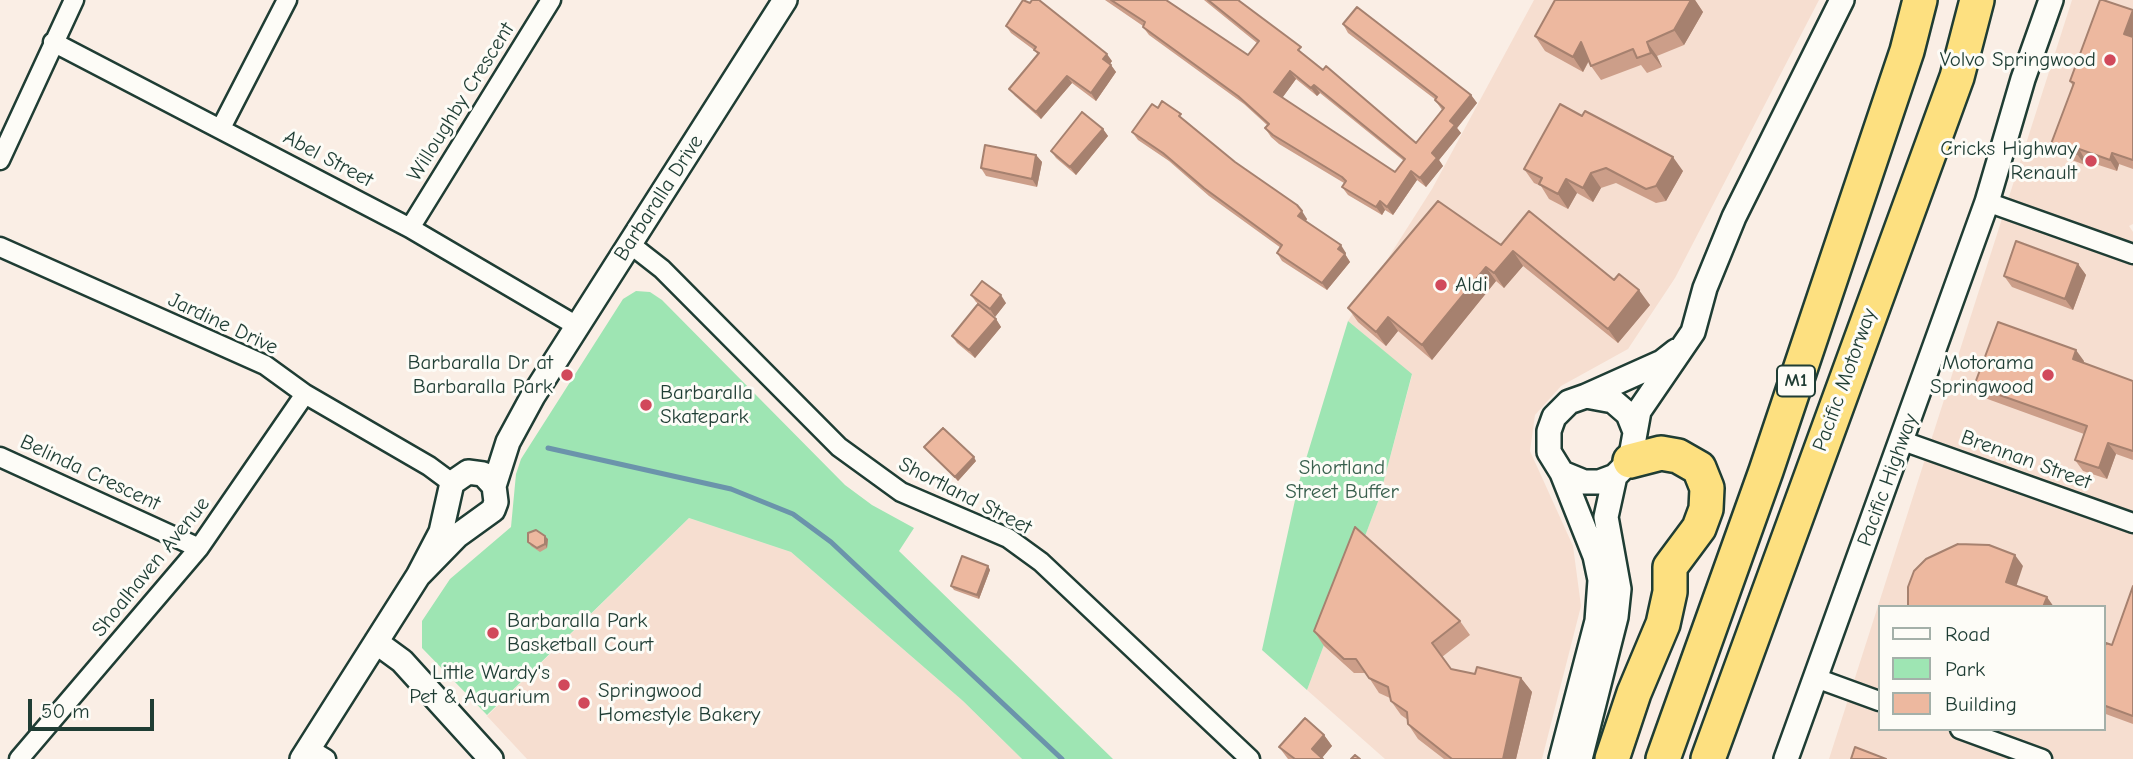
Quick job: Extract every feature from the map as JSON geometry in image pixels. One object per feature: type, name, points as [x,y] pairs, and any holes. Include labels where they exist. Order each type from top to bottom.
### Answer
[{"type":"highway","name":"Pacific Motorway","points":[[1663,759],[1766,471],[1907,51],[1920,0]]},
{"type":"highway","name":"Pacific Motorway","points":[[1708,759],[1957,77],[1978,0]]},
{"type":"highway","points":[[1612,759],[1634,693],[1663,624],[1670,592],[1670,567],[1699,528],[1706,509],[1707,488],[1699,468],[1678,456],[1661,453],[1626,455]]},
{"type":"street","points":[[0,160],[52,42],[74,0]]},
{"type":"street","points":[[221,128],[287,0]]},
{"type":"street","name":"Willoughby Crescent","points":[[410,228],[551,0]]},
{"type":"street","name":"Barbaralla Drive","points":[[418,576],[457,536],[493,510],[496,502],[494,486],[509,442],[533,396],[785,0]]},
{"type":"street","points":[[1580,759],[1616,617],[1619,589],[1606,517],[1639,411],[1686,342],[1734,217],[1842,0]]},
{"type":"street","name":"Pacific Highway","points":[[1786,759],[1987,202],[2022,79],[2051,0]]},
{"type":"street","name":"Abel Street","points":[[52,42],[410,228],[577,326]]},
{"type":"street","points":[[1987,202],[2133,254]]},
{"type":"street","name":"Shortland Street","points":[[630,244],[662,269],[839,447],[901,492],[1009,538],[1041,562],[1250,759]]},
{"type":"street","name":"Jardine Drive","points":[[0,247],[264,365],[305,394],[429,466],[451,493]]},
{"type":"street","points":[[1561,759],[1597,621],[1600,580],[1595,556],[1562,473],[1549,452],[1549,431],[1554,417],[1569,402],[1662,362],[1686,342]]},
{"type":"street","name":"Shoalhaven Avenue","points":[[19,759],[200,548],[305,394]]},
{"type":"street","name":"Barbaralla Drive","points":[[312,755],[376,642],[418,576],[441,532],[451,493],[462,474],[475,472],[533,396]]},
{"type":"street","points":[[1562,473],[1584,482],[1599,482],[1626,455],[1628,414],[1613,401],[1586,396]]},
{"type":"street","name":"Brennan Street","points":[[1903,440],[2133,523]]},
{"type":"street","name":"Belinda Crescent","points":[[0,457],[200,548]]},
{"type":"street","points":[[475,472],[483,474],[494,486]]},
{"type":"street","points":[[451,493],[464,519],[479,519]]},
{"type":"street","points":[[376,642],[402,661],[491,759]]},
{"type":"street","points":[[1816,678],[1878,701]]},
{"type":"street","points":[[1965,731],[2042,759]]},
{"type":"shaded area","points":[[1534,0],[1819,0],[1675,278],[1628,349],[1561,386],[1535,415],[1530,451],[1573,546],[1581,606],[1542,759],[1385,759],[1307,690],[1379,499],[1412,375],[1348,321],[1432,189]]},
{"type":"shaded area","points":[[2072,0],[2133,0],[2133,224],[2129,226],[2133,232],[2133,759],[1829,759],[1878,606],[1878,731],[2105,731],[2105,605],[1878,605]]},
{"type":"shaded area","points":[[689,518],[791,552],[963,701],[1022,759],[527,759],[487,716]]},
{"type":"green space","points":[[636,291],[650,292],[662,300],[845,485],[872,505],[914,528],[899,551],[1113,759],[1022,759],[963,701],[791,552],[689,518],[487,715],[422,648],[422,621],[450,579],[511,527],[516,474],[521,459],[623,299]]},
{"type":"green space","name":"Shortland Street Buffer","points":[[1348,321],[1412,374],[1379,499],[1307,690],[1262,650],[1299,482]]},
{"type":"building","points":[[1023,0],[1030,3],[1032,0],[1039,0],[1107,54],[1103,59],[1111,65],[1091,93],[1067,76],[1036,112],[1009,89],[1039,53],[1034,50],[1036,47],[1006,26]]},
{"type":"building","points":[[1111,0],[1166,0],[1248,55],[1259,41],[1208,0],[1238,0],[1301,47],[1298,50],[1323,70],[1326,66],[1416,143],[1444,108],[1435,100],[1437,97],[1343,24],[1357,7],[1471,95],[1450,121],[1455,125],[1432,153],[1437,158],[1420,178],[1411,171],[1387,207],[1380,201],[1376,207],[1342,187],[1346,181],[1342,177],[1273,135],[1265,128],[1269,124],[1238,96],[1143,27],[1145,22]],"holes":[[[1290,71],[1311,88],[1314,85],[1405,159],[1395,172],[1274,92]]]},
{"type":"building","points":[[1555,0],[1691,0],[1674,30],[1647,42],[1651,53],[1637,58],[1633,49],[1591,66],[1581,42],[1573,57],[1535,36]]},
{"type":"building","points":[[2100,0],[2133,10],[2124,34],[2133,37],[2133,160],[2112,153],[2110,160],[2079,149],[2077,154],[2051,144],[2074,83],[2070,81]]},
{"type":"building","points":[[1162,101],[1181,114],[1179,116],[1235,162],[1297,205],[1302,211],[1298,216],[1341,245],[1338,249],[1345,254],[1322,283],[1277,253],[1282,245],[1132,132],[1152,104],[1158,108]]},
{"type":"building","points":[[1560,104],[1582,116],[1585,111],[1673,157],[1656,186],[1646,189],[1606,168],[1591,173],[1583,188],[1566,179],[1558,194],[1539,184],[1542,178],[1524,169]]},
{"type":"building","points":[[1082,112],[1103,129],[1070,167],[1051,151]]},
{"type":"building","points":[[985,145],[1036,155],[1032,179],[981,168]]},
{"type":"building","points":[[1438,201],[1501,245],[1529,211],[1614,280],[1619,274],[1639,290],[1608,329],[1513,251],[1494,273],[1486,267],[1422,345],[1388,317],[1376,332],[1348,308]]},
{"type":"building","points":[[2016,241],[2078,264],[2065,299],[2004,276]]},
{"type":"building","points":[[982,281],[1001,295],[990,309],[971,295]]},
{"type":"building","points":[[978,304],[996,319],[969,350],[952,336]]},
{"type":"building","points":[[1998,322],[2076,350],[2073,359],[2133,381],[2133,451],[2108,443],[2099,468],[2075,460],[2087,426],[1974,386]]},
{"type":"building","points":[[943,428],[974,457],[955,477],[924,447]]},
{"type":"building","points":[[1355,527],[1460,621],[1432,643],[1451,669],[1475,674],[1477,667],[1521,678],[1503,759],[1452,759],[1408,724],[1407,712],[1391,701],[1388,687],[1369,678],[1356,659],[1344,659],[1314,631]]},
{"type":"building","points":[[536,530],[545,536],[545,544],[537,548],[528,542],[528,533]]},
{"type":"building","points":[[1958,544],[1989,545],[2015,555],[2006,582],[2047,597],[2044,605],[1908,605],[1908,587],[1914,571],[1926,559]]},
{"type":"building","points":[[962,556],[988,566],[977,595],[951,586]]},
{"type":"building","points":[[2133,586],[2133,716],[2105,706],[2105,646],[2106,643],[2112,645]]},
{"type":"building","points":[[1305,718],[1324,735],[1312,749],[1323,759],[1295,759],[1279,747]]},
{"type":"building","points":[[1855,747],[1886,759],[1851,759]]},
{"type":"waterway","points":[[548,448],[731,489],[793,514],[831,542],[1062,759]]},
{"type":"place","name":"Volvo Springwood","points":[[2110,60]]},
{"type":"place","name":"Cricks Highway Renault","points":[[2091,161]]},
{"type":"place","name":"Aldi","points":[[1441,285]]},
{"type":"place","name":"Barbaralla Dr at Barbaralla Park","points":[[567,375]]},
{"type":"place","name":"Motorama Springwood","points":[[2048,375]]},
{"type":"place","name":"Barbaralla Skatepark","points":[[646,405]]},
{"type":"place","name":"Barbaralla Park Basketball Court","points":[[493,633]]},
{"type":"place","name":"Little Wardy's Pet & Aquarium","points":[[564,685]]},
{"type":"place","name":"Springwood Homestyle Bakery","points":[[584,703]]}]
